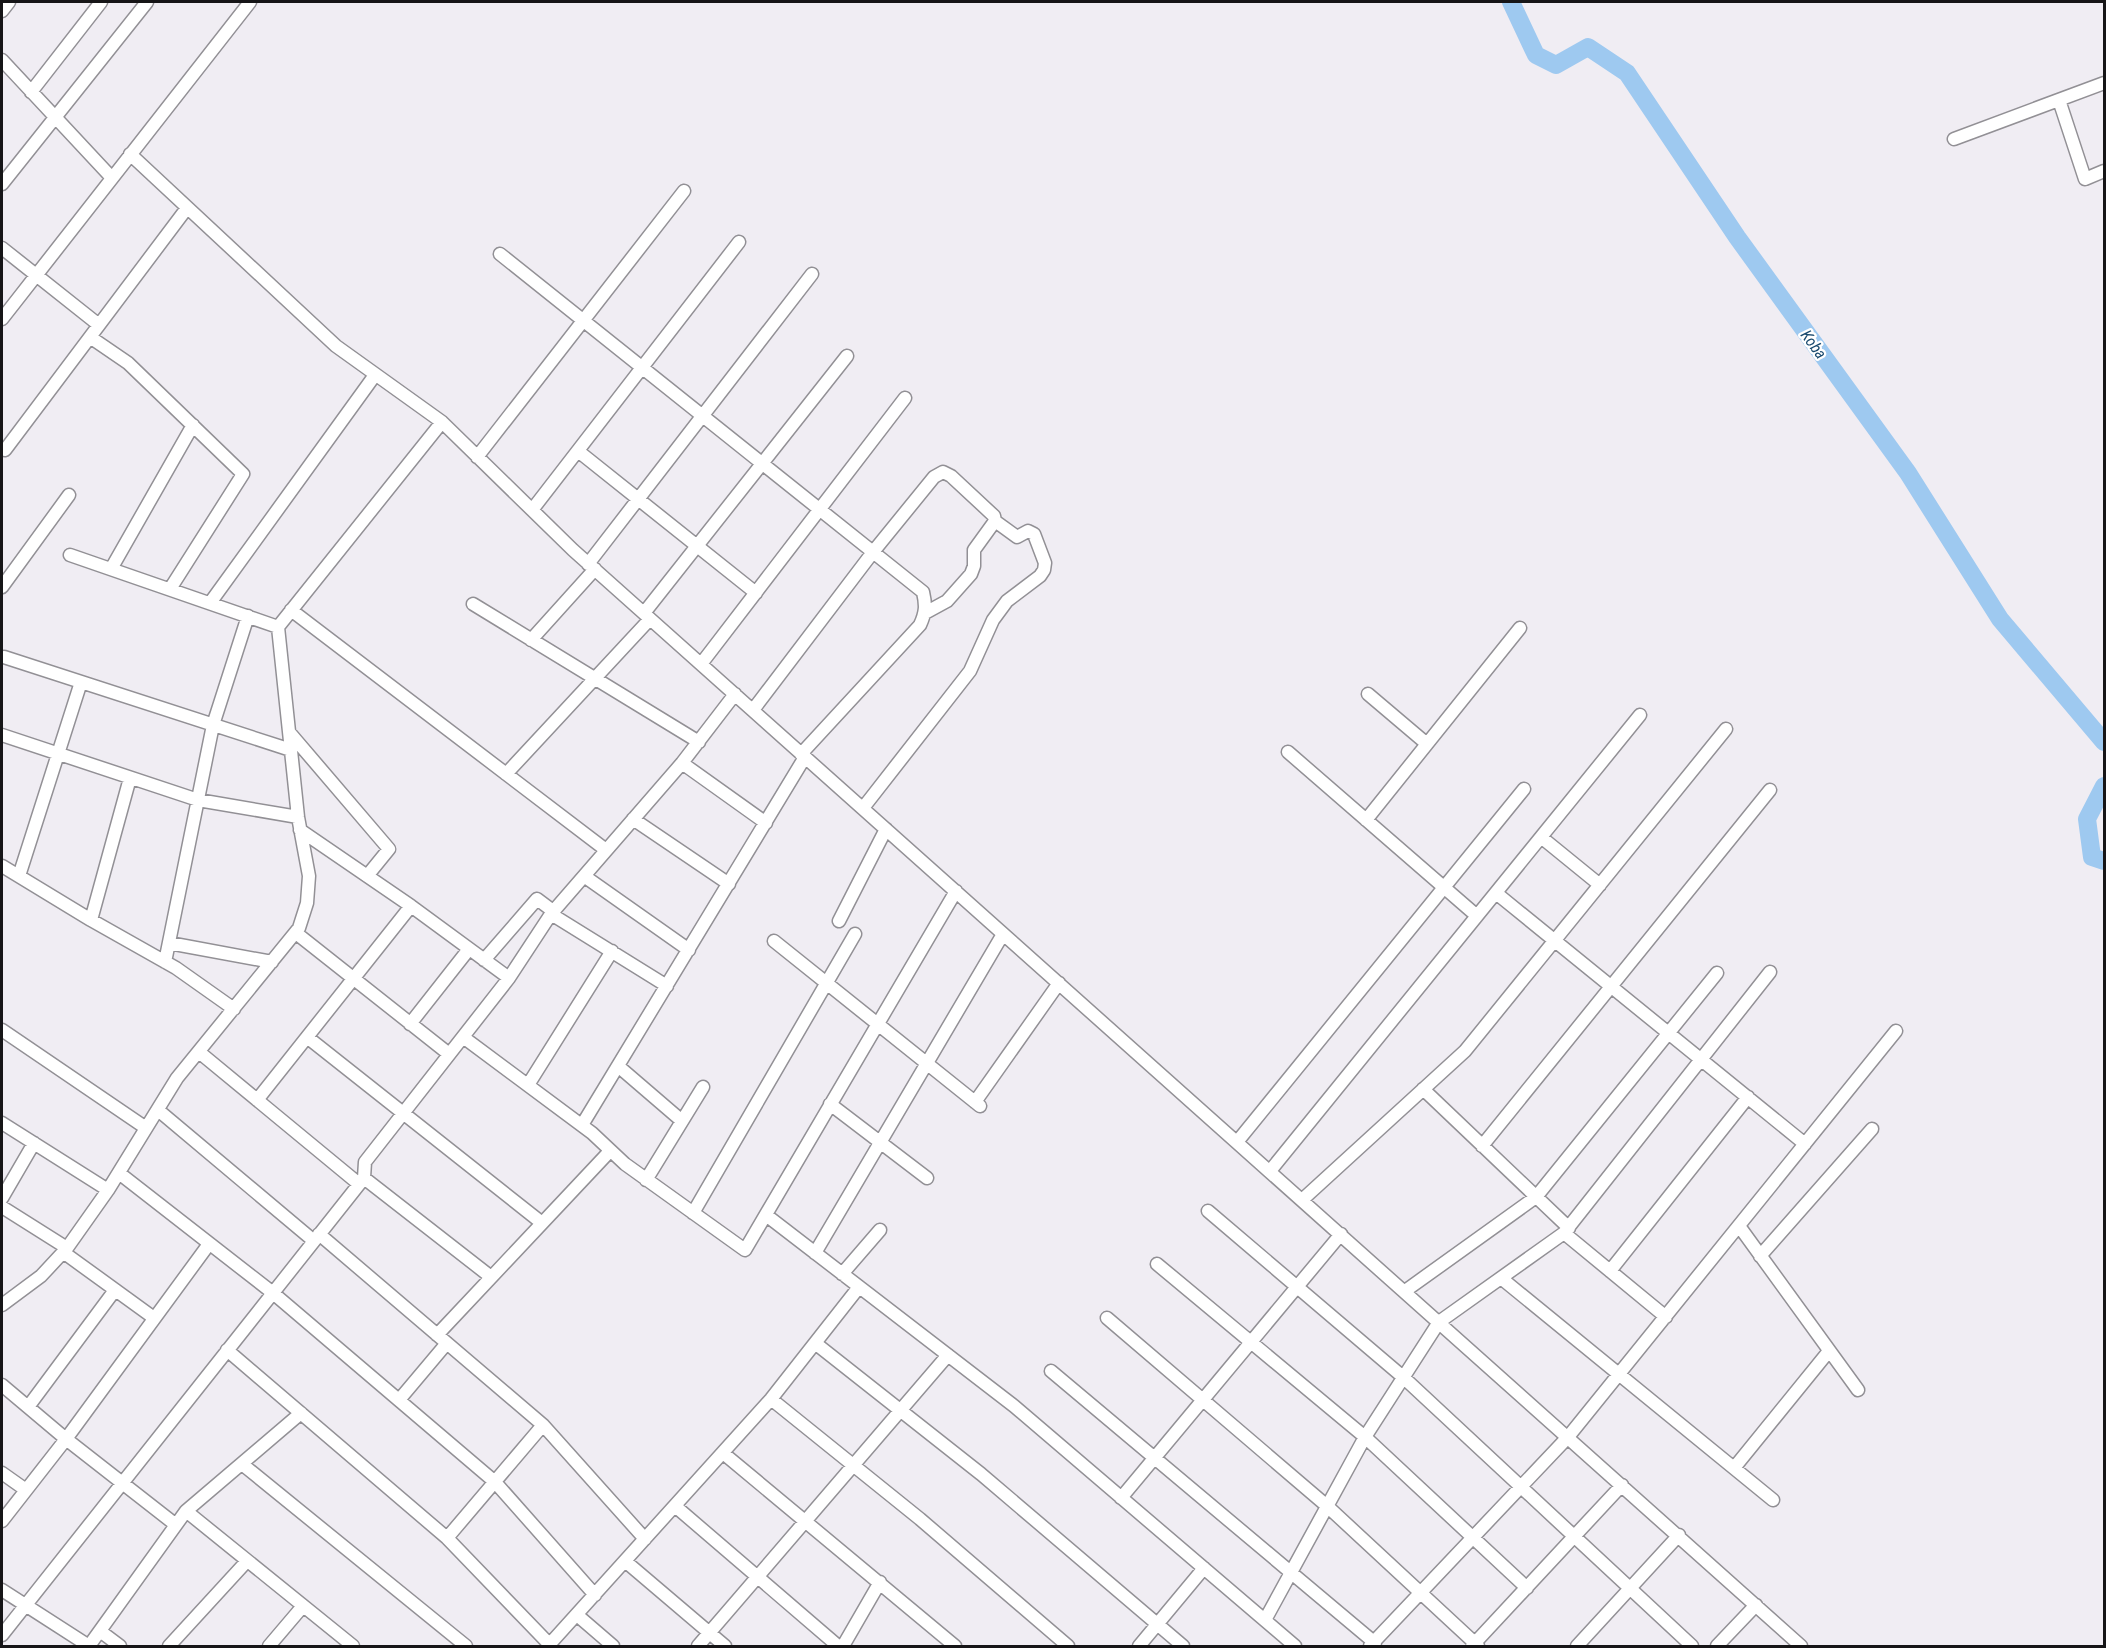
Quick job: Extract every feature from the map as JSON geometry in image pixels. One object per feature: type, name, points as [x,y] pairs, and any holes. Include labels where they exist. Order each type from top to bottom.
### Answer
[{"type":"street","points":[[2,11],[9,2]]},
{"type":"street","points":[[31,92],[101,2]]},
{"type":"street","points":[[2,184],[147,2]]},
{"type":"street","points":[[2,319],[250,2]]},
{"type":"street","points":[[3,64],[112,178]]},
{"type":"street","points":[[1954,139],[2104,83]]},
{"type":"street","points":[[2060,100],[2085,179],[2104,171]]},
{"type":"street","points":[[130,154],[336,346],[442,422],[532,510],[647,616],[1679,1535],[1801,1647]]},
{"type":"street","points":[[477,457],[684,191]]},
{"type":"street","points":[[5,450],[188,208]]},
{"type":"street","points":[[532,510],[739,242]]},
{"type":"street","points":[[2,248],[99,325]]},
{"type":"street","points":[[500,254],[923,592],[926,605],[920,625],[803,755],[766,823],[582,1125]]},
{"type":"street","points":[[531,640],[592,566],[638,499],[812,274]]},
{"type":"street","points":[[90,337],[128,363],[243,474],[170,589]]},
{"type":"street","points":[[506,774],[595,679],[647,616],[697,546],[847,356]]},
{"type":"street","points":[[210,603],[375,375]]},
{"type":"street","points":[[701,664],[905,398]]},
{"type":"street","points":[[2,1302],[41,1276],[65,1250],[108,1190],[177,1078],[299,928],[307,903],[309,876],[298,817],[278,627],[442,422]]},
{"type":"street","points":[[111,569],[192,425]]},
{"type":"street","points":[[578,451],[756,593]]},
{"type":"street","points":[[753,710],[873,552],[938,473],[943,472],[951,476],[994,516],[995,521],[1017,537],[1032,532],[1045,563],[1044,570],[1040,576],[1007,602],[986,633],[980,652],[970,670],[863,808]]},
{"type":"street","points":[[2,587],[69,495]]},
{"type":"street","points":[[925,613],[947,601],[971,574],[974,566],[974,550],[995,521]]},
{"type":"street","points":[[70,555],[278,627]]},
{"type":"street","points":[[473,604],[699,742]]},
{"type":"street","points":[[291,610],[606,850]]},
{"type":"street","points":[[165,962],[213,725],[248,616]]},
{"type":"street","points":[[1366,820],[1520,628]]},
{"type":"street","points":[[3,657],[291,750]]},
{"type":"street","points":[[19,876],[81,682]]},
{"type":"street","points":[[2,1635],[361,1181],[365,1162],[509,978],[552,912],[682,764],[735,694]]},
{"type":"street","points":[[1368,694],[1427,744]]},
{"type":"street","points":[[1270,1171],[1640,715]]},
{"type":"street","points":[[1302,1200],[1465,1051],[1726,729]]},
{"type":"street","points":[[289,732],[389,849],[367,876]]},
{"type":"street","points":[[2,735],[198,801],[298,817]]},
{"type":"street","points":[[1288,752],[1477,916]]},
{"type":"street","points":[[682,764],[766,823]]},
{"type":"street","points":[[91,920],[130,778]]},
{"type":"street","points":[[1237,1142],[1524,789]]},
{"type":"street","points":[[1482,1146],[1770,790]]},
{"type":"street","points":[[633,819],[729,884]]},
{"type":"street","points":[[839,921],[886,829]]},
{"type":"street","points":[[300,830],[411,906],[509,978]]},
{"type":"street","points":[[1541,837],[1600,885]]},
{"type":"street","points":[[2,866],[165,962],[234,1009]]},
{"type":"street","points":[[584,876],[689,950]]},
{"type":"street","points":[[463,1037],[582,1125],[646,1180],[745,1250],[956,891]]},
{"type":"street","points":[[1496,893],[1805,1144]]},
{"type":"street","points":[[484,960],[537,899],[552,912],[667,986]]},
{"type":"street","points":[[257,1100],[411,906]]},
{"type":"street","points":[[296,933],[449,1054]]},
{"type":"street","points":[[693,1213],[855,934]]},
{"type":"street","points":[[815,1252],[1004,934]]},
{"type":"street","points":[[774,941],[977,1104],[1059,983]]},
{"type":"street","points":[[169,943],[272,962]]},
{"type":"street","points":[[410,1024],[469,949]]},
{"type":"street","points":[[528,1085],[612,951]]},
{"type":"street","points":[[1264,1620],[1365,1437],[1439,1322],[1567,1231],[1770,972]]},
{"type":"street","points":[[1405,1291],[1536,1197],[1717,973]]},
{"type":"street","points":[[2,1030],[146,1128]]},
{"type":"street","points":[[1051,1371],[1291,1572],[1373,1645],[1569,1437],[1896,1031]]},
{"type":"street","points":[[307,1037],[542,1223]]},
{"type":"street","points":[[199,1052],[361,1181],[491,1277]]},
{"type":"street","points":[[618,1066],[682,1121]]},
{"type":"street","points":[[646,1180],[703,1087]]},
{"type":"street","points":[[1423,1089],[1536,1197],[1567,1231],[1610,1271],[1666,1317]]},
{"type":"street","points":[[1610,1271],[1748,1097]]},
{"type":"street","points":[[830,1104],[927,1178]]},
{"type":"street","points":[[158,1110],[447,1343],[543,1425],[645,1539]]},
{"type":"street","points":[[2,1123],[108,1190]]},
{"type":"street","points":[[1760,1256],[1872,1129]]},
{"type":"street","points":[[2,1198],[34,1143]]},
{"type":"street","points":[[437,1335],[610,1151]]},
{"type":"street","points":[[118,1173],[273,1293],[495,1482],[595,1595]]},
{"type":"street","points":[[2,1207],[65,1250],[154,1318]]},
{"type":"street","points":[[1208,1211],[1404,1377],[1692,1647]]},
{"type":"street","points":[[766,1215],[1014,1406],[1295,1647]]},
{"type":"street","points":[[1739,1226],[1858,1390]]},
{"type":"street","points":[[842,1274],[880,1230]]},
{"type":"street","points":[[1121,1498],[1341,1234]]},
{"type":"street","points":[[2,1521],[66,1440],[209,1244]]},
{"type":"street","points":[[1157,1263],[1365,1437],[1527,1588]]},
{"type":"street","points":[[1501,1278],[1773,1500]]},
{"type":"street","points":[[227,1350],[447,1538],[550,1646],[771,1399],[860,1287]]},
{"type":"street","points":[[28,1407],[115,1290]]},
{"type":"street","points":[[1107,1318],[1327,1506],[1475,1646],[1622,1485]]},
{"type":"street","points":[[399,1400],[447,1343]]},
{"type":"street","points":[[815,1343],[981,1474],[1183,1647]]},
{"type":"street","points":[[1734,1468],[1829,1351]]},
{"type":"street","points":[[698,1647],[948,1355]]},
{"type":"street","points":[[2,1385],[66,1440],[177,1525]]},
{"type":"street","points":[[771,1399],[920,1519],[1068,1647]]},
{"type":"street","points":[[2,1590],[89,1646],[186,1511],[301,1413]]},
{"type":"street","points":[[447,1538],[543,1425]]},
{"type":"street","points":[[723,1453],[955,1647]]},
{"type":"street","points":[[242,1464],[466,1647]]},
{"type":"street","points":[[2,1473],[26,1490]]},
{"type":"street","points":[[675,1506],[841,1647],[880,1582]]},
{"type":"street","points":[[186,1511],[353,1647]]},
{"type":"street","points":[[1577,1647],[1679,1535]]},
{"type":"street","points":[[169,1647],[247,1560]]},
{"type":"street","points":[[625,1562],[725,1647]]},
{"type":"street","points":[[1138,1647],[1204,1568]]},
{"type":"street","points":[[1717,1647],[1756,1605]]},
{"type":"street","points":[[269,1647],[303,1606]]},
{"type":"street","points":[[577,1615],[613,1647]]},
{"type":"street","points":[[100,1630],[120,1647]]},
{"type":"waterway","name":"Koba","points":[[1511,2],[1536,55],[1556,65],[1588,47],[1627,73],[1737,237],[1908,473],[2000,619],[2104,742]]},
{"type":"waterway","name":"Koba","points":[[2104,786],[2087,819],[2092,857],[2104,861]]}]
